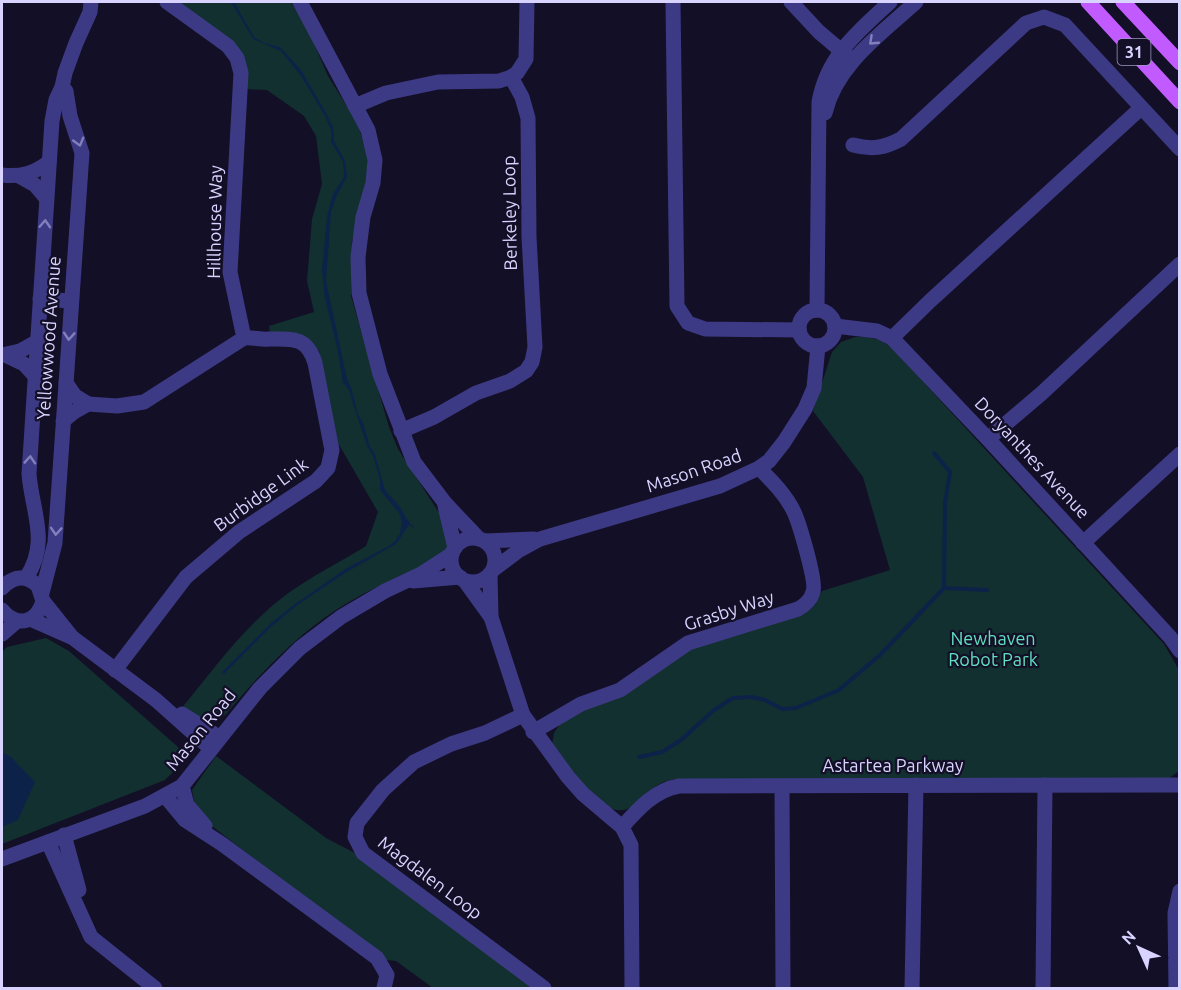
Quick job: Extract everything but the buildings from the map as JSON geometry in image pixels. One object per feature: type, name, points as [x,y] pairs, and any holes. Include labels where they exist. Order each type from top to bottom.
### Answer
[{"type":"main road","name":"31","points":[[1088,2],[1179,102]]},
{"type":"main road","name":"31","points":[[1124,2],[1179,63]]},
{"type":"street","name":"Hillhouse Way","points":[[167,2],[228,46],[237,58],[241,73],[230,272],[244,338]]},
{"type":"street","points":[[300,2],[368,130],[375,160],[373,183],[363,217],[358,257],[359,293],[380,374],[414,462],[445,503],[494,553],[491,617]]},
{"type":"street","points":[[355,106],[386,93],[438,82],[499,81],[511,77],[517,73],[526,59],[527,2]]},
{"type":"street","points":[[673,2],[677,306],[688,323],[705,329],[800,330]]},
{"type":"street","points":[[791,2],[819,32],[854,61]]},
{"type":"street","points":[[817,310],[819,102],[822,85],[841,50],[890,2]]},
{"type":"street","points":[[820,140],[828,101],[840,77],[916,2]]},
{"type":"street","name":"Yellowwood Avenue","points":[[15,576],[38,555],[38,523],[29,474],[54,107],[59,91],[63,87],[71,55],[94,5]]},
{"type":"street","points":[[853,145],[877,149],[889,146],[901,139],[1026,23],[1044,17],[1065,25],[1179,149]]},
{"type":"street","name":"Berkeley Loop","points":[[401,431],[434,417],[476,393],[510,381],[526,371],[532,362],[535,347],[529,237],[528,118],[522,97],[511,77]]},
{"type":"street","name":"Yellowwood Avenue","points":[[42,597],[55,543],[82,153],[63,87]]},
{"type":"street","points":[[892,338],[1141,108]]},
{"type":"street","points":[[2,175],[18,176],[35,172],[49,162]]},
{"type":"street","points":[[18,176],[35,185],[46,198]]},
{"type":"street","points":[[988,440],[1042,393],[1179,264]]},
{"type":"street","points":[[40,299],[71,301]]},
{"type":"street","points":[[817,310],[827,313],[835,326],[831,339],[818,346],[806,342],[800,330],[803,317],[817,310]]},
{"type":"street","name":"Doryanthes Avenue","points":[[835,326],[877,331],[892,338],[1178,645]]},
{"type":"street","points":[[66,382],[75,396],[88,404],[117,406],[144,402],[244,338]]},
{"type":"street","name":"Burbidge Link","points":[[115,670],[186,578],[239,532],[316,481],[328,468],[332,450],[315,363],[310,350],[302,343],[291,339],[244,338]]},
{"type":"street","points":[[3,355],[20,351],[38,341]]},
{"type":"street","name":"Mason Road","points":[[492,571],[518,551],[540,539],[720,486],[759,468],[769,461],[784,442],[805,409],[814,388],[818,346]]},
{"type":"street","points":[[3,355],[24,364],[36,376]]},
{"type":"street","points":[[63,421],[88,404]]},
{"type":"street","points":[[1083,543],[1179,454]]},
{"type":"street","name":"Grasby Way","points":[[533,732],[581,704],[620,690],[688,643],[798,609],[807,603],[813,593],[814,580],[794,512],[773,482],[759,468]]},
{"type":"street","points":[[445,503],[454,551],[452,567],[491,617],[523,716],[576,786],[622,827],[630,845],[632,988]]},
{"type":"street","points":[[454,551],[466,539],[482,540]]},
{"type":"street","name":"Mason Road","points":[[482,540],[540,539]]},
{"type":"street","name":"Mason Road","points":[[2,859],[146,806],[182,786],[260,688],[300,648],[341,617],[385,591],[405,583],[454,551]]},
{"type":"street","points":[[463,579],[479,581],[492,571]]},
{"type":"street","points":[[2,588],[15,576],[38,586],[42,597],[73,638],[215,743]]},
{"type":"street","name":"Mason Road","points":[[405,583],[463,579]]},
{"type":"street","points":[[2,634],[23,620],[36,615],[42,597]]},
{"type":"street","points":[[2,610],[8,618],[23,620],[73,638]]},
{"type":"street","name":"Magdalen Loop","points":[[523,716],[485,733],[451,744],[414,762],[383,790],[357,823],[355,837],[363,853],[544,988]]},
{"type":"street","points":[[912,988],[916,785]]},
{"type":"street","points":[[1043,988],[1045,785]]},
{"type":"street","name":"Astartea Parkway","points":[[622,827],[652,798],[668,788],[679,786],[1179,785]]},
{"type":"street","points":[[182,786],[184,799],[191,811],[222,844]]},
{"type":"street","points":[[782,786],[783,988]]},
{"type":"street","points":[[165,796],[185,820],[222,844],[376,958],[387,975],[384,988]]},
{"type":"street","points":[[64,835],[80,897],[79,908]]},
{"type":"street","points":[[48,842],[91,937],[155,988]]},
{"type":"street","points":[[1176,988],[1175,913],[1179,891]]},
{"type":"green space","points":[[177,2],[291,2],[308,30],[328,76],[360,131],[367,155],[368,172],[352,241],[351,296],[389,427],[398,449],[445,522],[449,542],[446,551],[439,558],[361,595],[320,621],[277,658],[226,714],[219,720],[209,723],[181,709],[230,648],[271,606],[306,581],[366,546],[378,512],[338,443],[319,351],[309,340],[297,334],[270,333],[269,326],[314,312],[307,281],[312,219],[322,184],[316,136],[304,116],[267,90],[245,89],[244,63]]},
{"type":"green space","name":"Newhaven Robot Park","points":[[855,337],[875,339],[892,348],[1164,644],[1179,670],[1179,771],[1168,779],[677,779],[658,785],[634,805],[623,810],[611,808],[599,802],[577,779],[552,745],[554,733],[560,724],[686,651],[804,614],[814,606],[822,591],[890,570],[863,477],[813,411],[832,352],[841,342]]},
{"type":"green space","points":[[46,638],[69,651],[178,747],[181,758],[176,769],[165,780],[2,844],[2,652],[7,647]]},
{"type":"green space","points":[[216,756],[326,838],[355,853],[534,988],[433,988],[396,961],[386,960],[204,820],[195,806],[192,790]]},
{"type":"water","points":[[231,2],[234,2],[254,37],[264,43],[280,47],[301,70],[333,127],[334,141],[345,161],[347,177],[331,212],[326,281],[347,379],[370,447],[374,452],[385,490],[415,529],[409,525],[396,544],[345,573],[296,606],[271,627],[224,674],[222,672],[270,624],[295,604],[347,568],[395,541],[400,533],[402,521],[399,513],[380,490],[380,480],[373,456],[367,446],[348,388],[343,383],[325,299],[322,270],[327,217],[333,194],[344,177],[343,162],[331,142],[331,130],[325,116],[301,76],[281,51],[253,39]]},
{"type":"water","points":[[2,753],[10,756],[35,782],[18,820],[2,827]]},
{"type":"waterway","points":[[639,757],[662,752],[681,740],[714,710],[733,698],[751,697],[765,700],[782,709],[796,708],[839,690],[881,654],[944,588],[945,503],[950,472],[934,453]]},
{"type":"waterway","points":[[944,588],[987,590]]}]
